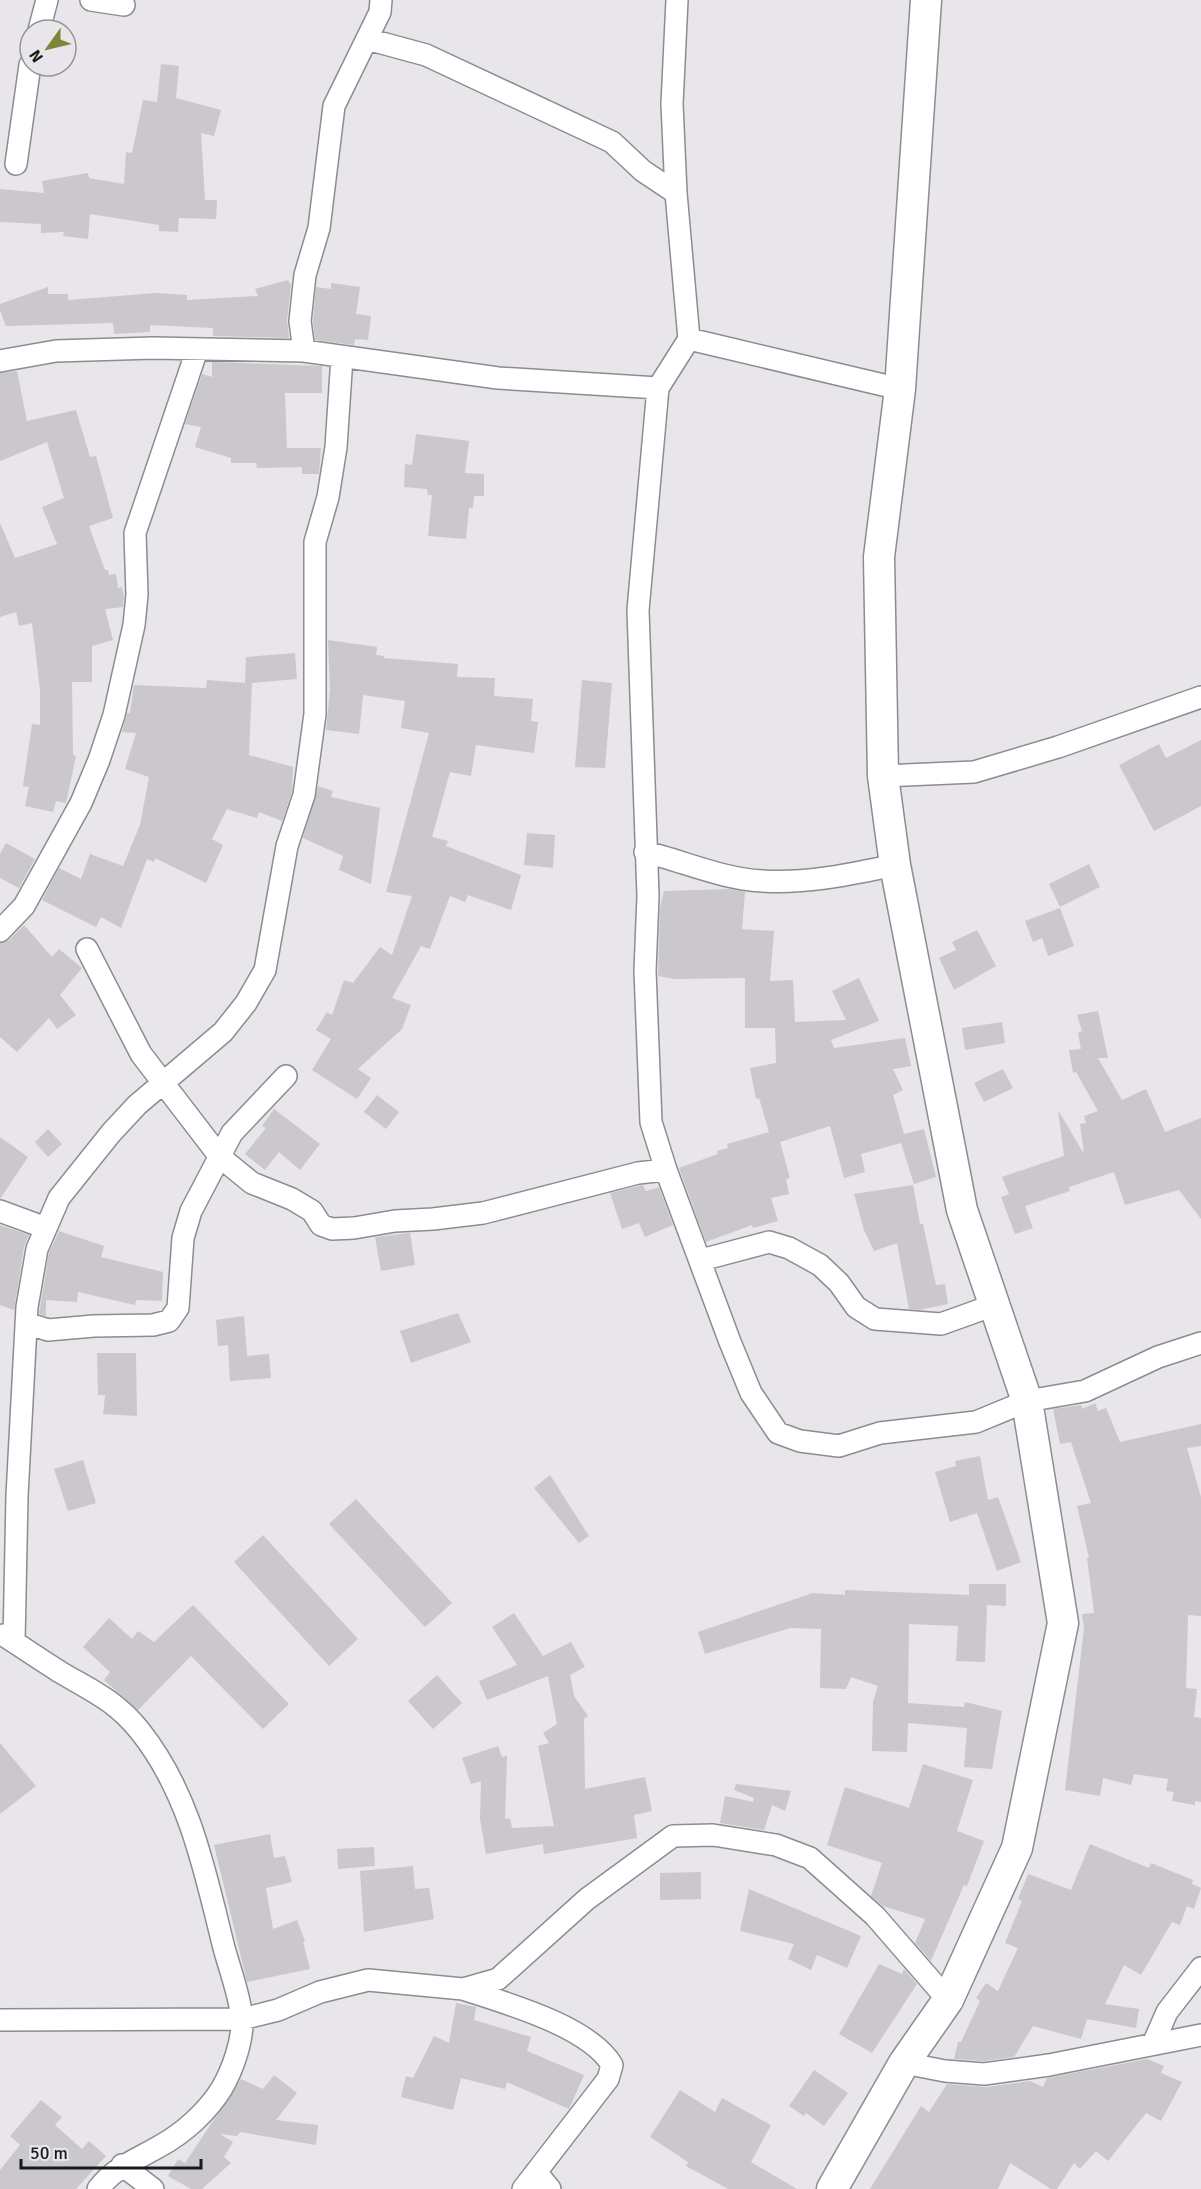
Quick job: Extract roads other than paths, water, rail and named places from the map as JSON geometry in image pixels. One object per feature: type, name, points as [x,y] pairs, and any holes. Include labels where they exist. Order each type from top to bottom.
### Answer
[{"type":"main road","points":[[832,2189],[904,2063],[948,2000],[1017,1848],[1063,1623],[1027,1401],[962,1210],[895,865],[884,776],[879,557],[900,389],[926,0]]},
{"type":"street","points":[[42,18],[46,0]]},
{"type":"street","points":[[91,0],[124,5]]},
{"type":"street","points":[[304,351],[300,321],[305,275],[319,228],[334,106],[380,12],[381,0]]},
{"type":"street","points":[[677,0],[672,104],[676,192],[689,339],[658,388],[638,610],[648,896],[645,971],[651,1122],[666,1170],[730,1342],[751,1393],[778,1433],[800,1441],[839,1446],[880,1433],[976,1422],[1027,1401],[1086,1391],[1158,1357],[1201,1343]]},
{"type":"street","points":[[367,39],[445,63],[612,142],[643,171],[676,192]]},
{"type":"street","points":[[16,164],[28,78]]},
{"type":"street","points":[[689,339],[900,389]]},
{"type":"street","points":[[0,361],[56,351],[153,348],[304,351],[498,378],[658,388]]},
{"type":"street","points":[[0,931],[24,906],[81,803],[99,760],[114,715],[134,625],[137,595],[135,534],[197,350]]},
{"type":"street","points":[[98,2189],[109,2174],[162,2145],[197,2119],[222,2088],[231,2068],[242,2019],[200,1852],[186,1811],[168,1772],[139,1730],[105,1696],[62,1673],[7,1638],[26,1323],[37,1249],[59,1198],[111,1133],[163,1083],[223,1032],[246,1003],[265,970],[287,846],[304,795],[315,714],[315,542],[328,497],[336,447],[342,357]]},
{"type":"street","points":[[884,776],[974,772],[1058,747],[1201,697]]},
{"type":"street","points":[[645,852],[718,873],[760,881],[811,880],[895,865]]},
{"type":"street","points":[[87,949],[141,1054],[220,1157],[252,1183],[292,1199],[312,1211],[321,1225],[332,1229],[483,1213],[638,1173],[666,1170]]},
{"type":"street","points":[[26,1323],[48,1330],[94,1326],[153,1325],[169,1321],[178,1308],[183,1238],[191,1211],[232,1132],[286,1076]]},
{"type":"street","points":[[0,1211],[46,1228]]},
{"type":"street","points":[[701,1260],[769,1242],[789,1248],[820,1265],[839,1284],[856,1307],[875,1319],[941,1324],[994,1305]]},
{"type":"street","points":[[463,1989],[498,1980],[587,1899],[631,1864],[672,1836],[713,1835],[776,1845],[810,1858],[875,1916],[948,2000]]},
{"type":"street","points":[[1153,2044],[1167,2012],[1201,1968]]},
{"type":"street","points":[[0,2020],[242,2019],[278,2010],[320,1992],[368,1980],[463,1989],[548,2018],[605,2053],[612,2065],[608,2079],[523,2189]]},
{"type":"street","points":[[904,2063],[945,2071],[984,2074],[1049,2065],[1201,2035]]},
{"type":"street","points":[[122,2165],[153,2189]]},
{"type":"street","points":[[536,2172],[550,2189]]}]
